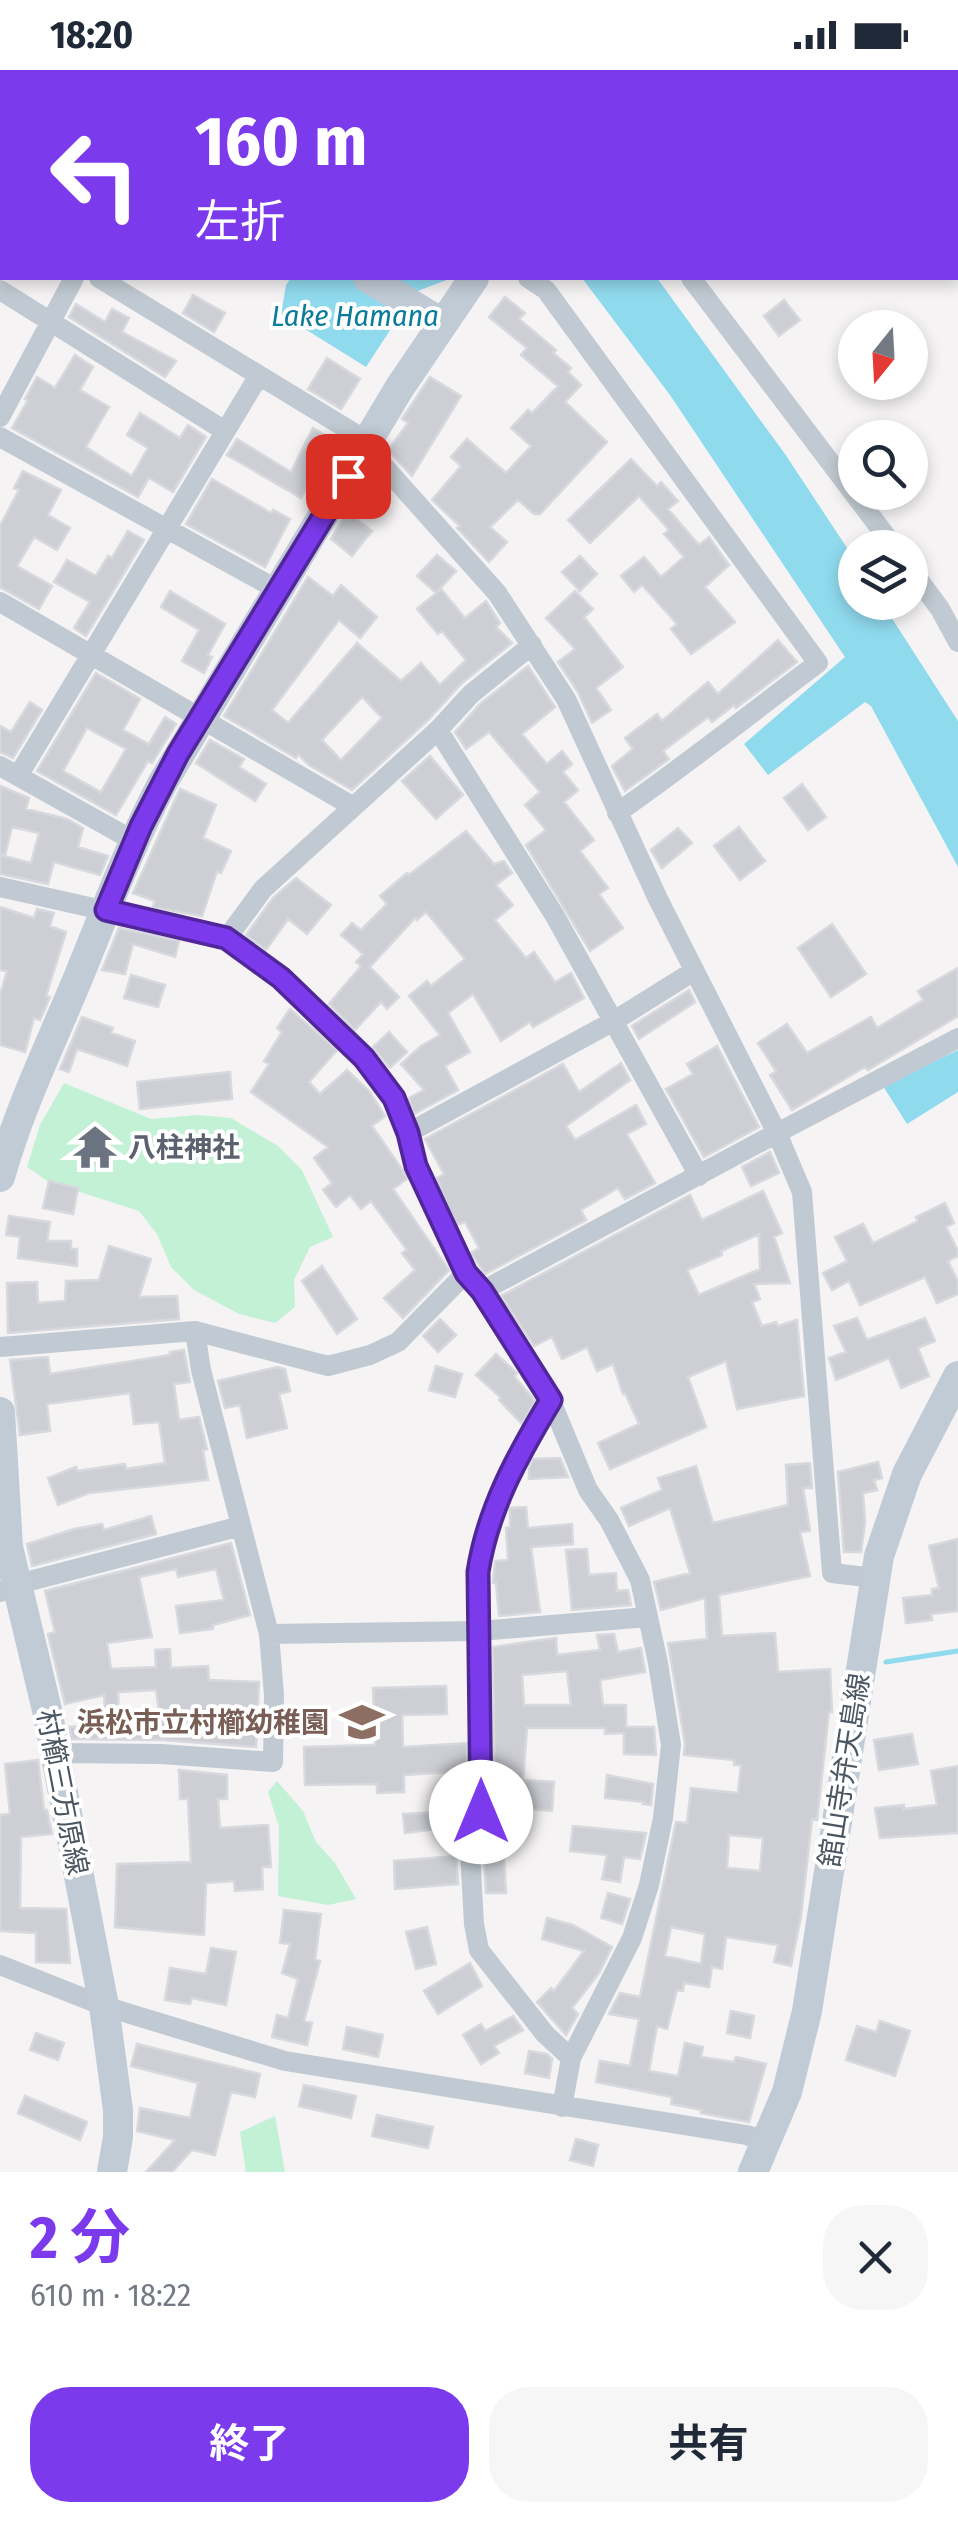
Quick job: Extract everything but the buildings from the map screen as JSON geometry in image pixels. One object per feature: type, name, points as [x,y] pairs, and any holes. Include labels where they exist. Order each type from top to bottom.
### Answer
[{"type":"main road","points":[[371,280],[442,324]]},
{"type":"main road","points":[[0,1178],[6,1138],[134,840],[163,782],[365,448],[473,280]]},
{"type":"main road","name":"舘山寺弁天島線","points":[[753,2172],[795,2066],[807,2011],[874,1578],[907,1474],[958,1376]]},
{"type":"main road","name":"村櫛三方原線","points":[[0,1412],[9,1588],[56,1753],[104,2006],[118,2110],[112,2172]]},
{"type":"street","points":[[0,417],[73,280]]},
{"type":"street","points":[[102,280],[354,433],[497,593],[566,699],[617,813],[777,1133],[802,1192],[832,1572],[874,1578]]},
{"type":"street","points":[[531,280],[546,290],[818,663],[733,726],[710,748],[617,813]]},
{"type":"street","points":[[701,281],[882,530]]},
{"type":"street","points":[[0,290],[224,431]]},
{"type":"street","points":[[134,840],[9,771],[169,529],[258,376]]},
{"type":"street","points":[[0,438],[278,590]]},
{"type":"street","points":[[928,593],[958,642]]},
{"type":"street","points":[[940,609],[958,593]]},
{"type":"street","points":[[0,602],[352,806]]},
{"type":"street","points":[[226,938],[263,889],[438,730],[471,694],[532,645]]},
{"type":"street","points":[[438,730],[555,916],[699,1176]]},
{"type":"street","points":[[0,887],[226,938],[281,978],[364,1058],[394,1098],[416,1166],[466,1273],[482,1291],[551,1400],[588,1490],[609,1520],[640,1580],[671,1745],[663,1818],[632,1938],[571,2058],[562,2107]]},
{"type":"street","points":[[408,1133],[614,1021],[694,971]]},
{"type":"street","points":[[482,1291],[958,1038]]},
{"type":"street","points":[[0,1347],[196,1332],[310,1364],[341,1364],[398,1342],[466,1273]]},
{"type":"street","points":[[56,1753],[162,1754],[273,1762],[274,1695],[269,1634],[201,1370],[196,1332]]},
{"type":"street","points":[[551,1400],[494,1507],[484,1537],[478,1572],[481,1812],[468,1834],[479,1950],[545,2034],[571,2058]]},
{"type":"street","points":[[9,1588],[241,1526]]},
{"type":"street","points":[[269,1634],[479,1630],[648,1617]]},
{"type":"street","points":[[0,1965],[104,2006],[285,2061],[746,2134],[768,2141]]},
{"type":"green space","points":[[64,1083],[151,1119],[198,1115],[231,1118],[278,1146],[302,1170],[333,1237],[310,1247],[294,1280],[295,1307],[275,1323],[239,1314],[194,1290],[171,1267],[157,1234],[139,1211],[49,1182],[27,1167],[40,1125]]},
{"type":"green space","points":[[277,1781],[303,1811],[316,1842],[335,1863],[356,1899],[328,1905],[278,1896],[279,1827],[268,1792]]},
{"type":"green space","points":[[275,2116],[285,2172],[246,2172],[240,2132]]},
{"type":"water","name":"Lake Hamana","points":[[290,280],[447,280],[415,292],[366,367],[281,314]]},
{"type":"water","points":[[584,280],[658,280],[785,454],[838,534],[838,620],[893,620],[958,721],[958,867],[871,706],[865,702],[768,775],[744,744],[845,657],[670,395]]},
{"type":"water","points":[[958,1050],[958,1092],[907,1124],[883,1086]]},
{"type":"waterway","points":[[886,1662],[958,1651]]},
{"type":"place","name":"八柱神社","points":[[95,1147]]},
{"type":"place","name":"浜松市立村櫛幼稚園","points":[[362,1722]]},
{"type":"route","points":[[348,476],[178,754],[141,826],[106,910],[226,938],[281,978],[364,1058],[394,1098],[416,1166],[466,1273],[482,1291],[551,1400],[494,1507],[478,1572],[481,1812]]}]
